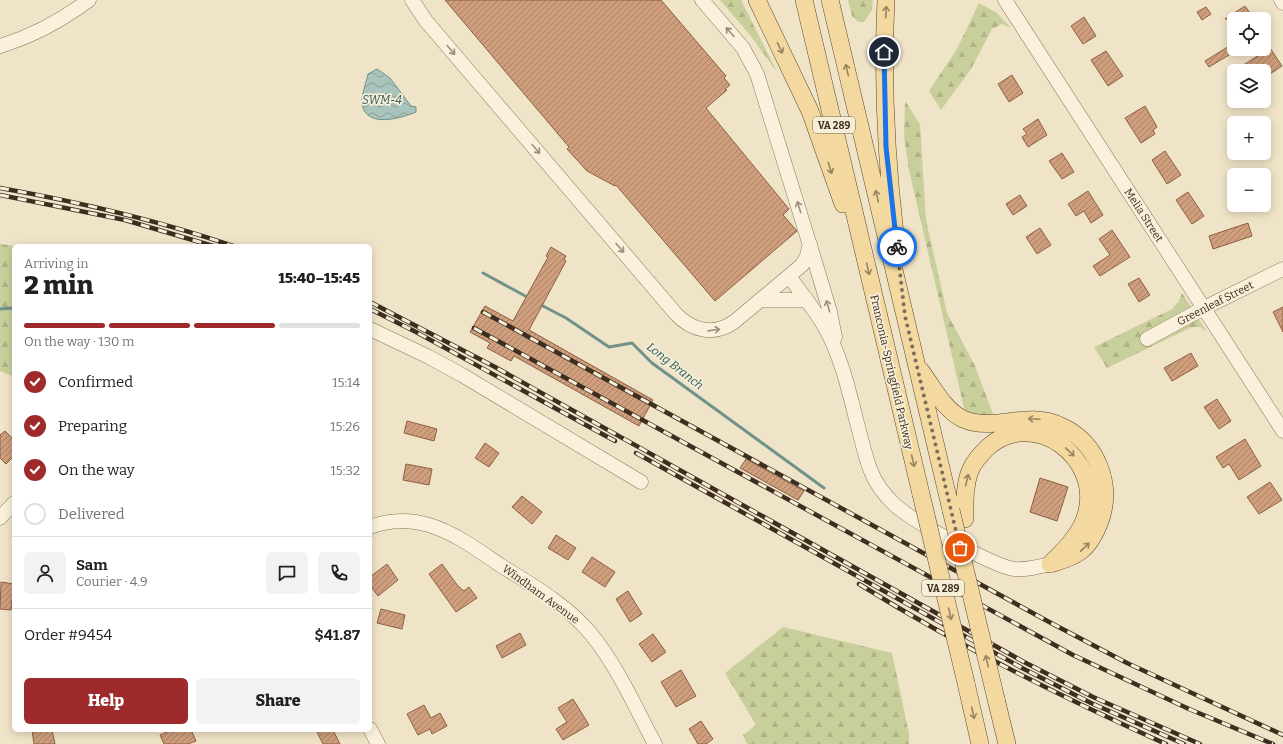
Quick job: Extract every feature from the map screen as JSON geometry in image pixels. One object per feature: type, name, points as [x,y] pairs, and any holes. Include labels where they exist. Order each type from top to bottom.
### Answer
[{"type":"main road","points":[[757,0],[810,111],[839,194],[864,250]]},
{"type":"main road","name":"Franconia-Springfield Parkway","points":[[804,0],[980,744]]},
{"type":"main road","name":"VA 289","points":[[830,0],[905,316],[958,515],[966,573],[1007,744]]},
{"type":"main road","points":[[886,0],[884,76],[886,136],[905,316]]},
{"type":"main road","points":[[917,364],[942,400],[959,416],[984,424],[1026,419],[1051,421],[1074,434],[1092,452],[1100,468],[1104,484],[1105,501],[1101,518],[1093,537],[1082,550],[1050,564]]},
{"type":"main road","points":[[958,515],[970,470],[978,457],[992,444],[1006,437],[1024,433],[1042,436],[1060,443],[1080,463],[1087,480],[1089,497],[1086,515],[1079,530],[1067,547],[1050,564]]},
{"type":"street","points":[[0,46],[40,32],[67,16],[89,0]]},
{"type":"street","points":[[412,0],[426,21],[682,320],[692,327],[704,331],[724,328],[734,322],[789,276],[805,260],[810,244]]},
{"type":"street","points":[[702,0],[743,48],[757,74],[830,312],[838,358],[870,469],[880,488],[895,506],[913,518],[1000,565],[1023,569],[1050,564]]},
{"type":"street","name":"Melia Street","points":[[1005,0],[1283,431]]},
{"type":"street","name":"Greenleaf Street","points":[[1147,339],[1204,308],[1283,269]]},
{"type":"street","points":[[789,276],[823,324],[838,358]]},
{"type":"street","points":[[760,300],[807,300]]},
{"type":"street","points":[[372,330],[429,357],[462,375],[641,482]]},
{"type":"street","points":[[0,518],[12,505]]},
{"type":"street","name":"Windham Avenue","points":[[372,527],[396,521],[410,521],[438,528],[489,557],[557,603],[584,626],[604,652],[655,744]]},
{"type":"street","points":[[372,732],[378,744]]},
{"type":"green space","points":[[720,0],[741,0],[777,72],[750,35]]},
{"type":"green space","points":[[848,0],[873,0],[872,10],[864,22],[858,22],[852,16]]},
{"type":"green space","points":[[979,3],[997,13],[1011,28],[1002,24],[992,29],[971,69],[941,110],[929,91],[957,49]]},
{"type":"green space","points":[[905,101],[920,124],[926,220],[947,313],[975,366],[993,414],[967,421],[909,170],[904,137]]},
{"type":"green space","points":[[0,244],[12,246],[12,376],[0,371]]},
{"type":"green space","points":[[1182,293],[1207,332],[1200,327],[1192,327],[1107,368],[1094,347],[1172,309],[1179,301]]},
{"type":"green space","points":[[783,627],[892,653],[909,734],[909,744],[747,744],[743,735],[756,725],[725,673]]},
{"type":"water","name":"SWM-4","points":[[377,69],[390,78],[411,106],[416,107],[416,112],[402,117],[385,120],[370,117],[365,112],[362,101],[368,74]]},
{"type":"building","points":[[445,0],[661,0],[726,76],[724,78],[730,85],[725,89],[727,90],[706,108],[789,209],[783,215],[797,231],[715,301],[616,185],[615,186],[587,171],[567,149],[569,147]]},
{"type":"building","points":[[1245,6],[1249,12],[1236,12]]},
{"type":"building","points":[[1206,7],[1211,14],[1202,20],[1197,12]]},
{"type":"building","points":[[1084,17],[1096,36],[1083,44],[1071,26]]},
{"type":"building","points":[[1227,47],[1227,56],[1209,67],[1205,61]]},
{"type":"building","points":[[1271,50],[1282,66],[1271,73],[1271,64],[1245,64],[1257,56],[1271,56]]},
{"type":"building","points":[[1106,51],[1123,76],[1108,86],[1091,60]]},
{"type":"building","points":[[1012,75],[1023,93],[1009,102],[998,84]]},
{"type":"building","points":[[1145,106],[1157,127],[1153,130],[1155,134],[1141,143],[1125,118]]},
{"type":"building","points":[[1038,119],[1047,135],[1028,147],[1022,137],[1027,134],[1023,129]]},
{"type":"building","points":[[1165,151],[1181,175],[1167,184],[1152,160]]},
{"type":"building","points":[[1062,153],[1074,172],[1062,179],[1049,161]]},
{"type":"building","points":[[1088,191],[1103,215],[1091,223],[1084,211],[1076,216],[1068,204]]},
{"type":"building","points":[[1188,192],[1204,216],[1192,224],[1176,200]]},
{"type":"building","points":[[1020,195],[1027,206],[1013,215],[1006,204]]},
{"type":"building","points":[[1248,223],[1252,236],[1213,249],[1209,236]]},
{"type":"building","points":[[1040,228],[1051,245],[1037,254],[1026,237]]},
{"type":"building","points":[[1112,230],[1130,257],[1100,276],[1093,266],[1110,255],[1099,239]]},
{"type":"building","points":[[551,247],[566,256],[564,260],[566,261],[529,330],[653,400],[639,426],[514,356],[511,361],[487,348],[490,343],[470,332],[485,306],[513,321],[548,257],[546,256]]},
{"type":"building","points":[[1139,278],[1150,295],[1139,302],[1128,284]]},
{"type":"building","points":[[1283,307],[1283,332],[1273,312]]},
{"type":"building","points":[[1191,353],[1198,366],[1172,381],[1164,368]]},
{"type":"building","points":[[1217,399],[1231,421],[1219,429],[1204,407]]},
{"type":"building","points":[[407,421],[437,429],[434,441],[404,433]]},
{"type":"building","points":[[5,431],[12,438],[12,458],[6,464],[0,458],[0,435]]},
{"type":"building","points":[[1245,439],[1261,466],[1239,480],[1229,464],[1223,468],[1216,457]]},
{"type":"building","points":[[485,443],[499,453],[489,467],[475,458]]},
{"type":"building","points":[[746,459],[804,491],[798,500],[740,468]]},
{"type":"building","points":[[406,464],[432,469],[429,485],[403,480]]},
{"type":"building","points":[[1040,478],[1068,487],[1057,521],[1030,512]]},
{"type":"building","points":[[1270,482],[1282,500],[1259,514],[1247,497]]},
{"type":"building","points":[[522,496],[542,512],[532,524],[512,507]]},
{"type":"building","points":[[556,535],[576,548],[568,560],[548,548]]},
{"type":"building","points":[[592,557],[615,572],[605,587],[582,572]]},
{"type":"building","points":[[387,564],[398,580],[378,596],[372,588],[372,575]]},
{"type":"building","points":[[442,564],[458,586],[464,591],[469,587],[477,598],[456,612],[429,574]]},
{"type":"building","points":[[1,582],[12,584],[11,610],[0,609]]},
{"type":"building","points":[[628,591],[642,614],[630,622],[616,599]]},
{"type":"building","points":[[381,609],[405,615],[402,629],[377,623]]},
{"type":"building","points":[[520,633],[526,645],[502,658],[496,646]]},
{"type":"building","points":[[653,634],[666,652],[652,662],[639,644]]},
{"type":"building","points":[[681,670],[696,696],[676,707],[661,682]]},
{"type":"building","points":[[573,699],[589,725],[563,740],[556,729],[567,722],[558,708]]},
{"type":"building","points":[[424,705],[431,718],[440,713],[447,726],[432,734],[430,729],[418,735],[407,714]]},
{"type":"building","points":[[701,721],[713,739],[706,744],[698,744],[689,729]]},
{"type":"building","points":[[32,732],[52,732],[55,744],[34,744]]},
{"type":"building","points":[[167,732],[192,732],[196,741],[188,744],[164,744],[160,735]]},
{"type":"building","points":[[317,732],[334,732],[340,744],[323,744]]},
{"type":"waterway","name":"Long Branch","points":[[483,273],[529,298]]},
{"type":"waterway","name":"Long Branch","points":[[539,304],[566,318],[609,347],[632,343],[652,363],[824,488]]},
{"type":"waterway","name":"Long Branch","points":[[0,309],[12,308]]},
{"type":"railway","points":[[0,188],[118,212],[227,244]]},
{"type":"railway","points":[[0,195],[125,220],[206,244]]},
{"type":"railway","points":[[372,303],[495,367],[1024,662],[1093,697],[1200,744]]},
{"type":"railway","points":[[372,310],[416,332],[615,441]]},
{"type":"railway","points":[[483,312],[1051,623],[1127,663],[1283,735]]},
{"type":"railway","points":[[474,328],[1073,655],[1189,709],[1273,744]]},
{"type":"railway","points":[[636,453],[1022,668],[1091,703],[1184,744]]},
{"type":"railway","points":[[859,584],[934,628],[1010,669],[1088,708],[1166,744]]},
{"type":"way so far","points":[[897,247],[905,316],[960,548]]},
{"type":"route","points":[[884,52],[886,147],[897,247]]}]
